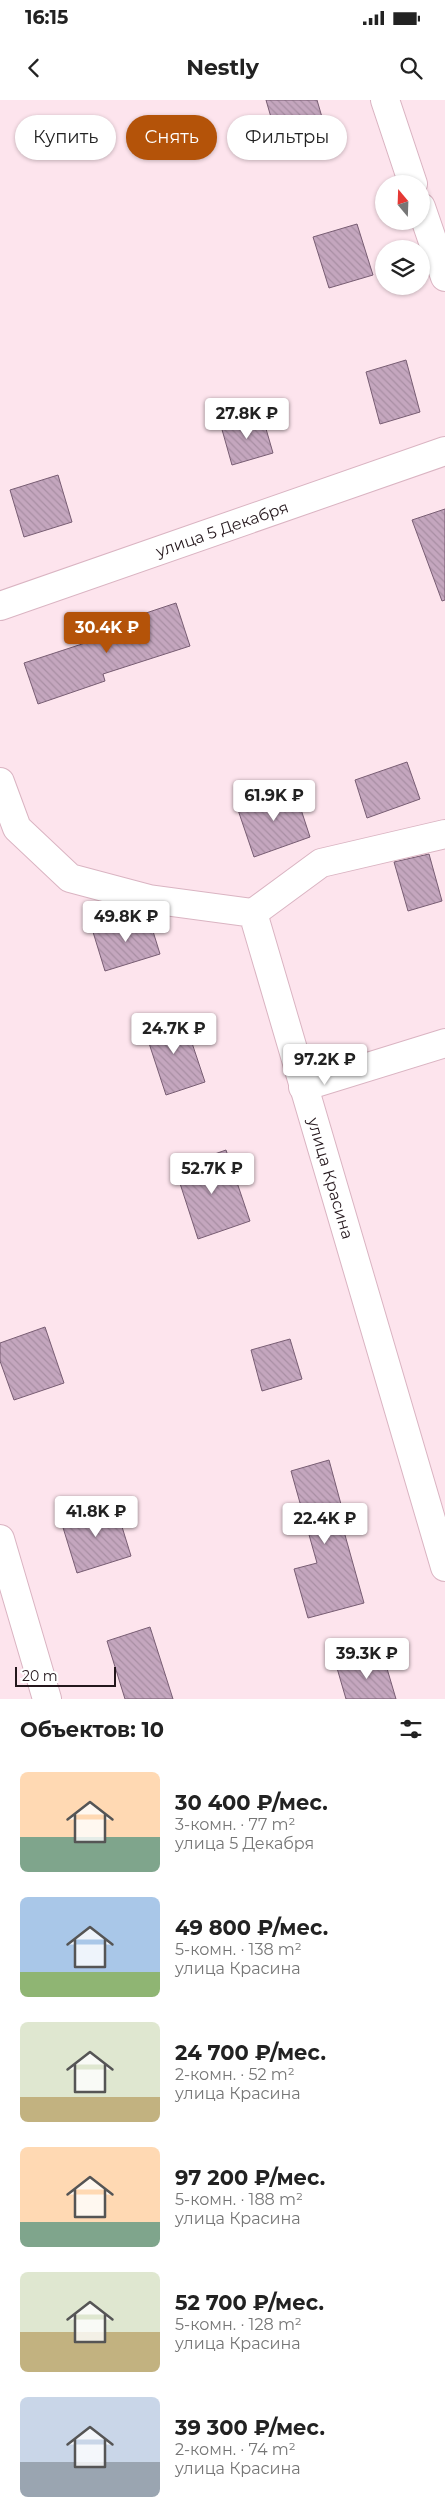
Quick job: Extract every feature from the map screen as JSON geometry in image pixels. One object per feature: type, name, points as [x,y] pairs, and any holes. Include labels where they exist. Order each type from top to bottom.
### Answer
[{"type":"street","points":[[385,100],[411,175]]},
{"type":"street","points":[[429,230],[445,277]]},
{"type":"street","name":"улица 5 Декабря","points":[[0,606],[445,451]]},
{"type":"street","points":[[0,782],[17,828],[70,878],[149,899],[253,913],[321,864],[445,834]]},
{"type":"street","name":"улица Красина","points":[[253,913],[445,1567]]},
{"type":"street","points":[[303,1087],[445,1042]]},
{"type":"street","points":[[0,1539],[47,1699]]},
{"type":"building","points":[[266,100],[317,100],[321,115],[270,115]]},
{"type":"building","points":[[357,224],[373,275],[329,288],[313,237]]},
{"type":"building","points":[[406,360],[420,412],[380,424],[366,372]]},
{"type":"building","points":[[262,415],[273,453],[232,465],[221,426]]},
{"type":"building","points":[[58,475],[72,522],[24,537],[10,490]]},
{"type":"building","points":[[445,509],[445,600],[442,601],[412,520]]},
{"type":"building","points":[[176,603],[190,646],[103,674],[105,681],[38,704],[24,663],[134,627],[131,618]]},
{"type":"building","points":[[407,762],[420,799],[367,818],[355,780]]},
{"type":"building","points":[[294,788],[310,837],[254,857],[237,807]]},
{"type":"building","points":[[429,854],[442,901],[408,911],[394,862]]},
{"type":"building","points":[[148,915],[160,954],[105,971],[93,932]]},
{"type":"building","points":[[183,1016],[205,1082],[166,1095],[144,1028]]},
{"type":"building","points":[[226,1150],[250,1221],[198,1239],[175,1168]]},
{"type":"building","points":[[45,1327],[64,1383],[14,1400],[0,1361],[0,1343]]},
{"type":"building","points":[[290,1339],[302,1379],[262,1391],[251,1350]]},
{"type":"building","points":[[329,1460],[342,1508],[338,1510],[364,1603],[308,1618],[294,1569],[317,1563],[291,1471]]},
{"type":"building","points":[[115,1504],[131,1556],[77,1573],[61,1521]]},
{"type":"building","points":[[150,1627],[173,1699],[125,1699],[107,1641]]},
{"type":"building","points":[[383,1655],[396,1699],[346,1699],[337,1668]]}]
